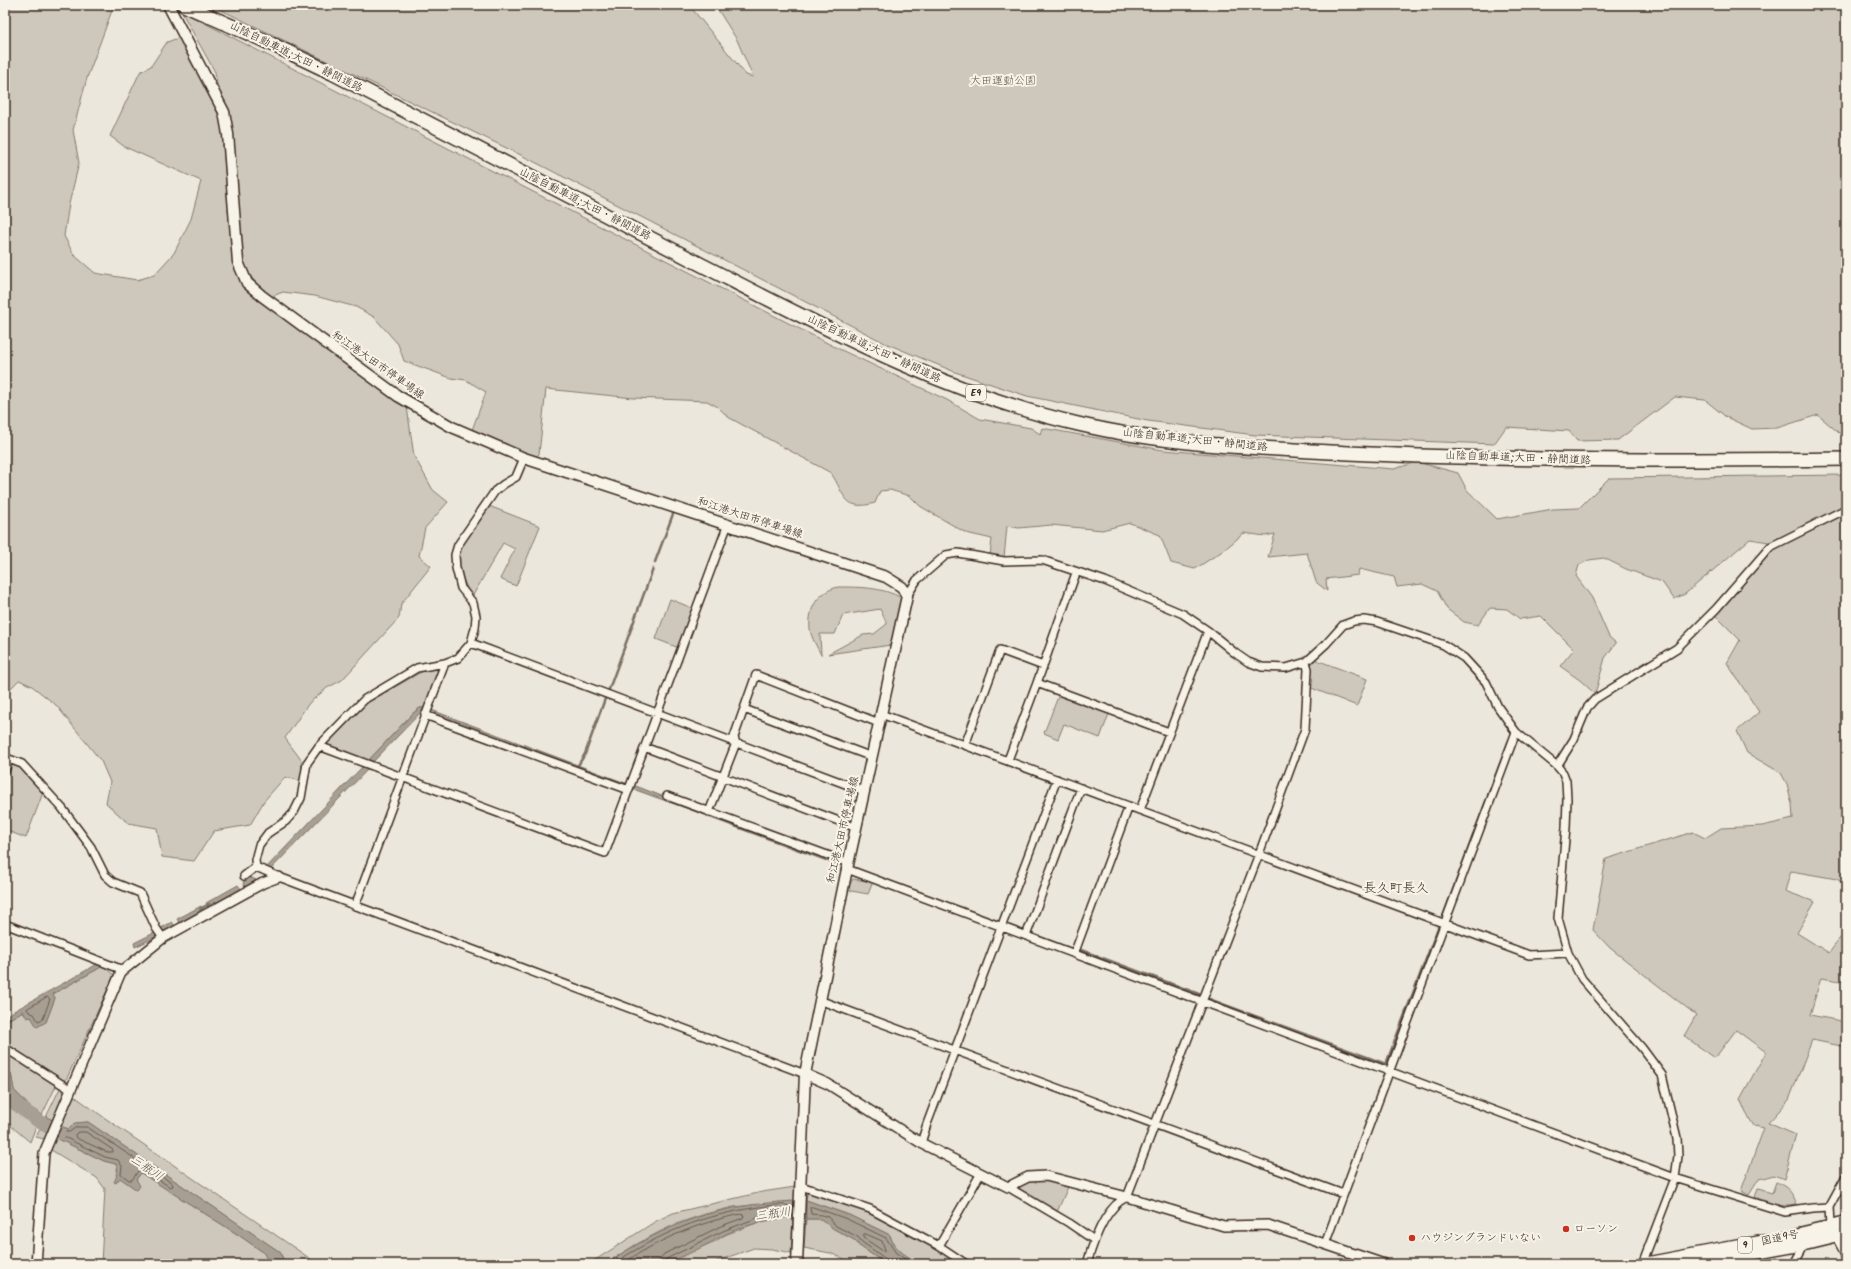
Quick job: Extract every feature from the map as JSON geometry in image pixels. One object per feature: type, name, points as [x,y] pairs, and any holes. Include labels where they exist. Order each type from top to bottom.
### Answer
[{"type":"highway","name":"山陰自動車道;大田・静間道路","points":[[187,6],[332,73],[775,302],[897,362],[960,388],[1025,410],[1079,424],[1140,436],[1204,444],[1279,449],[1399,455],[1613,461],[1846,459]]},
{"type":"highway","name":"国道9号","points":[[1697,1264],[1805,1244],[1837,1232],[1846,1223]]},
{"type":"highway","name":"国道9号","points":[[1643,1264],[1782,1238],[1837,1232]]},
{"type":"main road","name":"和江港大田市停車場線","points":[[168,5],[224,112],[228,134],[238,262],[247,282],[262,296],[398,396],[452,427],[524,458],[886,577],[899,584],[908,596],[864,791],[805,1074],[797,1264]]},
{"type":"street","points":[[256,867],[255,860],[259,845],[268,833],[286,822],[294,812],[301,798],[307,764],[319,746],[365,699],[417,668],[445,663],[458,658],[471,643],[475,628],[476,616],[473,603],[461,588],[456,568],[455,556],[458,545],[496,491],[516,477],[524,458]]},
{"type":"street","points":[[1558,766],[1574,739],[1587,708],[1595,699],[1677,648],[1716,609],[1770,547],[1846,509]]},
{"type":"street","points":[[319,746],[605,853],[656,713],[728,524]]},
{"type":"street","points":[[908,596],[916,580],[946,555],[958,553],[1004,561],[1042,560],[1076,573],[1105,581],[1183,614],[1248,662],[1262,667],[1286,668],[1306,662],[1326,644],[1343,625],[1354,621],[1364,620],[1384,624],[1444,645],[1464,658],[1486,682],[1498,707],[1516,732],[1558,766],[1563,773],[1566,782],[1567,799],[1558,918],[1568,953],[1582,979],[1642,1048],[1662,1075],[1677,1138],[1678,1156],[1675,1178],[1643,1264]]},
{"type":"street","points":[[1008,760],[1076,573]]},
{"type":"street","points":[[1140,810],[1208,631]]},
{"type":"street","points":[[471,643],[864,791]]},
{"type":"street","points":[[965,745],[1000,650],[1043,666]]},
{"type":"street","points":[[1087,1264],[1094,1240],[1110,1213],[1120,1200],[1127,1197],[1156,1126],[1305,729],[1308,669],[1306,662]]},
{"type":"street","points":[[355,906],[445,663]]},
{"type":"street","points":[[709,812],[736,744],[734,737],[756,675],[1008,760],[1529,956],[1568,953]]},
{"type":"street","points":[[1037,683],[1169,732]]},
{"type":"street","points":[[744,709],[872,757]]},
{"type":"street","points":[[425,715],[629,790]]},
{"type":"street","points":[[1324,1244],[1516,732]]},
{"type":"street","points":[[647,748],[857,828]]},
{"type":"street","points":[[5,770],[9,759],[22,764],[70,819],[91,848],[105,875],[113,882],[140,893],[156,929],[162,937]]},
{"type":"street","points":[[921,1143],[1057,779]]},
{"type":"street","points":[[1026,936],[1081,788]]},
{"type":"street","points":[[667,796],[1002,927],[1202,1003],[1675,1178],[1785,1212],[1829,1207]]},
{"type":"street","points":[[1074,954],[1129,806]]},
{"type":"street","points":[[244,876],[256,867]]},
{"type":"street","points":[[256,867],[355,906],[805,1074],[828,1084],[921,1143],[1008,1187],[1069,1223],[1094,1240]]},
{"type":"street","points":[[36,1264],[40,1188],[44,1153],[121,972],[162,937],[263,883],[279,877]]},
{"type":"street","points":[[5,924],[118,968],[121,972]]},
{"type":"street","points":[[820,1000],[1156,1126],[1343,1194]]},
{"type":"street","points":[[5,1048],[71,1090]]},
{"type":"street","points":[[939,1246],[980,1173]]},
{"type":"street","points":[[1008,1187],[1028,1177],[1046,1176],[1127,1197],[1224,1226],[1268,1225],[1384,1264]]},
{"type":"street","points":[[1846,1176],[1829,1207],[1846,1256]]},
{"type":"street","points":[[801,1189],[870,1209],[939,1246],[966,1264]]},
{"type":"street","points":[[1794,1264],[1805,1244]]},
{"type":"green space","points":[[5,5],[114,5],[87,78],[73,130],[79,163],[69,204],[64,236],[74,255],[95,273],[137,280],[154,275],[174,253],[191,219],[201,181],[125,147],[110,136],[140,72],[151,66],[167,42],[181,37],[221,120],[232,253],[235,268],[241,281],[283,316],[407,407],[414,456],[433,490],[448,502],[425,528],[419,556],[431,566],[401,604],[399,618],[342,680],[327,688],[309,703],[285,738],[302,761],[301,781],[285,777],[264,801],[250,825],[214,831],[194,861],[162,857],[157,828],[128,823],[106,803],[110,782],[101,761],[56,705],[32,686],[19,680],[5,694]]},
{"type":"green space","name":"大田運動公園","points":[[211,5],[689,5],[746,75],[753,77],[737,40],[715,5],[1846,5],[1846,439],[1818,415],[1777,428],[1752,429],[1726,417],[1705,400],[1675,397],[1618,440],[1577,441],[1569,431],[1506,427],[1494,444],[1255,435],[1148,421],[1027,396],[955,372],[885,343],[525,157]]},
{"type":"green space","points":[[181,11],[837,348],[947,400],[980,419],[1031,428],[1040,434],[1042,428],[1163,450],[1394,469],[1417,462],[1458,473],[1467,490],[1497,519],[1553,509],[1579,508],[1609,478],[1846,475],[1846,505],[1775,543],[1750,539],[1685,594],[1674,599],[1662,582],[1626,569],[1604,558],[1589,560],[1579,565],[1576,576],[1592,598],[1609,637],[1616,643],[1605,658],[1595,694],[1581,681],[1560,666],[1574,649],[1541,616],[1520,619],[1507,609],[1490,608],[1478,625],[1464,622],[1447,609],[1437,591],[1422,584],[1397,587],[1394,577],[1359,569],[1358,575],[1326,579],[1327,591],[1316,582],[1307,553],[1268,557],[1275,534],[1265,536],[1244,533],[1224,550],[1195,569],[1171,563],[1160,535],[1130,523],[1102,530],[1051,525],[1019,528],[1007,526],[1004,558],[990,556],[992,539],[966,533],[920,506],[910,496],[890,490],[880,491],[875,503],[857,505],[851,503],[846,499],[831,473],[728,417],[718,407],[707,401],[634,398],[546,389],[539,454],[536,457],[472,430],[486,392],[466,380],[451,378],[404,361],[398,344],[374,317],[356,307],[315,296],[283,292],[270,297],[255,282],[245,267],[239,253],[234,145],[230,119],[218,90],[215,72]]},
{"type":"green space","points":[[489,506],[540,526],[516,586],[500,579],[515,549],[503,543],[472,597],[460,569],[460,548],[464,539]]},
{"type":"green space","points":[[1846,513],[1846,886],[1837,879],[1791,871],[1785,891],[1815,902],[1797,933],[1829,953],[1846,930],[1846,982],[1821,978],[1810,1015],[1846,1022],[1846,1047],[1812,1040],[1789,1100],[1768,1123],[1796,1135],[1784,1179],[1774,1175],[1759,1179],[1749,1195],[1741,1191],[1764,1128],[1754,1126],[1740,1099],[1766,1052],[1736,1030],[1715,1058],[1684,1036],[1696,1015],[1610,948],[1593,930],[1606,859],[1693,832],[1705,838],[1721,828],[1762,826],[1793,819],[1792,804],[1787,784],[1781,773],[1747,753],[1737,731],[1759,712],[1727,663],[1740,640],[1714,614],[1772,549]]},
{"type":"green space","points":[[838,587],[879,590],[902,598],[891,645],[828,654],[863,635],[874,634],[887,624],[880,609],[843,615],[835,634],[820,634],[821,655],[810,629],[812,608],[819,597],[831,589]]},
{"type":"green space","points":[[670,599],[692,608],[679,648],[656,639]]},
{"type":"green space","points":[[1314,659],[1367,679],[1357,706],[1309,687],[1311,665]]},
{"type":"green space","points":[[431,669],[440,669],[425,708],[420,708],[413,713],[367,762],[326,745],[367,703],[421,672]]},
{"type":"green space","points":[[1059,694],[1109,714],[1100,738],[1064,724],[1058,739],[1044,733]]},
{"type":"green space","points":[[9,763],[19,764],[44,790],[26,838],[5,830],[5,774]]},
{"type":"green space","points":[[853,879],[873,882],[868,894],[846,890]]},
{"type":"green space","points":[[103,966],[114,975],[67,1078],[62,1082],[5,1045],[5,1032],[7,1031],[5,1025],[7,1023],[6,1021],[23,1011],[31,1017],[46,1022],[55,998],[53,994]]},
{"type":"green space","points":[[5,1050],[57,1084],[42,1115],[30,1107],[14,1090],[11,1073],[5,1069]]},
{"type":"green space","points":[[61,1086],[66,1089],[53,1120],[46,1117]]},
{"type":"green space","points":[[73,1095],[318,1264],[285,1264],[280,1252],[88,1122],[75,1123],[69,1129],[59,1126]]},
{"type":"green space","points":[[5,1102],[36,1126],[30,1142],[5,1121]]},
{"type":"green space","points":[[40,1129],[47,1133],[44,1139],[36,1137]]},
{"type":"green space","points":[[54,1137],[104,1161],[116,1164],[118,1166],[116,1175],[137,1190],[136,1180],[141,1173],[263,1252],[270,1264],[101,1264],[105,1189],[97,1178],[51,1150]]},
{"type":"green space","points":[[1039,1178],[1068,1187],[1057,1212],[1015,1188]]},
{"type":"green space","points":[[1776,1182],[1790,1191],[1797,1205],[1780,1205],[1755,1197],[1758,1189],[1772,1193]]},
{"type":"green space","points":[[795,1187],[794,1201],[733,1207],[705,1214],[676,1224],[659,1232],[605,1264],[589,1264],[656,1221],[673,1213],[762,1192]]},
{"type":"green space","points":[[808,1189],[879,1216],[925,1240],[963,1264],[918,1264],[899,1250],[892,1241],[890,1235],[849,1215],[806,1200]]},
{"type":"green space","points":[[793,1216],[791,1253],[772,1249],[754,1248],[717,1261],[715,1264],[661,1264],[716,1241],[725,1235],[759,1222]]},
{"type":"green space","points":[[806,1219],[821,1219],[834,1229],[856,1241],[858,1245],[886,1264],[857,1264],[830,1253],[804,1248]]},
{"type":"water","points":[[420,708],[425,708],[371,764],[367,762],[413,713]]},
{"type":"water","points":[[429,709],[628,784],[625,787],[428,713]]},
{"type":"water","points":[[364,765],[370,767],[271,869],[266,868]]},
{"type":"water","points":[[633,785],[706,813],[705,815],[633,789]]},
{"type":"water","points":[[709,814],[841,863],[840,866],[708,817]]},
{"type":"water","points":[[250,877],[256,880],[245,887],[243,882]]},
{"type":"water","points":[[238,885],[241,889],[208,908],[206,903]]},
{"type":"water","points":[[201,906],[204,910],[180,924],[177,919]]},
{"type":"water","points":[[172,922],[175,926],[164,933],[161,928]]},
{"type":"water","points":[[156,932],[158,936],[135,947],[134,943]]},
{"type":"water","points":[[101,962],[103,966],[53,994],[55,998],[46,1022],[37,1027],[31,1017],[27,1018],[23,1011],[6,1021],[7,1023],[5,1024],[5,1016]]},
{"type":"water","points":[[5,1069],[11,1073],[14,1090],[30,1107],[42,1115],[36,1126],[5,1102]]},
{"type":"water","points":[[46,1117],[53,1120],[47,1133],[40,1129]]},
{"type":"water","points":[[88,1122],[280,1252],[285,1264],[270,1264],[263,1252],[141,1173],[136,1179],[140,1186],[137,1190],[120,1178],[116,1183],[114,1182],[117,1173],[116,1164],[104,1161],[54,1137],[59,1126],[69,1129],[75,1123]]},
{"type":"water","points":[[806,1200],[849,1215],[890,1235],[892,1241],[899,1250],[918,1264],[886,1264],[858,1245],[856,1241],[834,1229],[821,1219],[806,1219]]},
{"type":"water","points":[[794,1201],[793,1216],[740,1228],[669,1262],[661,1264],[605,1264],[651,1237],[695,1218],[741,1207]]},
{"type":"waterway","points":[[655,562],[673,514]]},
{"type":"waterway","points":[[608,692],[653,569]]},
{"type":"waterway","points":[[577,767],[585,754],[606,696]]},
{"type":"waterway","points":[[1488,795],[1509,740]]},
{"type":"waterway","points":[[1442,919],[1486,801]]},
{"type":"waterway","points":[[200,909],[209,904]]},
{"type":"waterway","points":[[1209,999],[1386,1064],[1439,925]]},
{"type":"waterway","points":[[1081,950],[1199,994]]},
{"type":"waterway","name":"三瓶川","points":[[5,1096],[37,1120],[59,1133]]},
{"type":"place","name":"ローソン","points":[[1566,1229]]},
{"type":"place","name":"ハウジングランドいない","points":[[1412,1238]]},
{"type":"district","name":"長久町長久","points":[[1396,888]]}]
